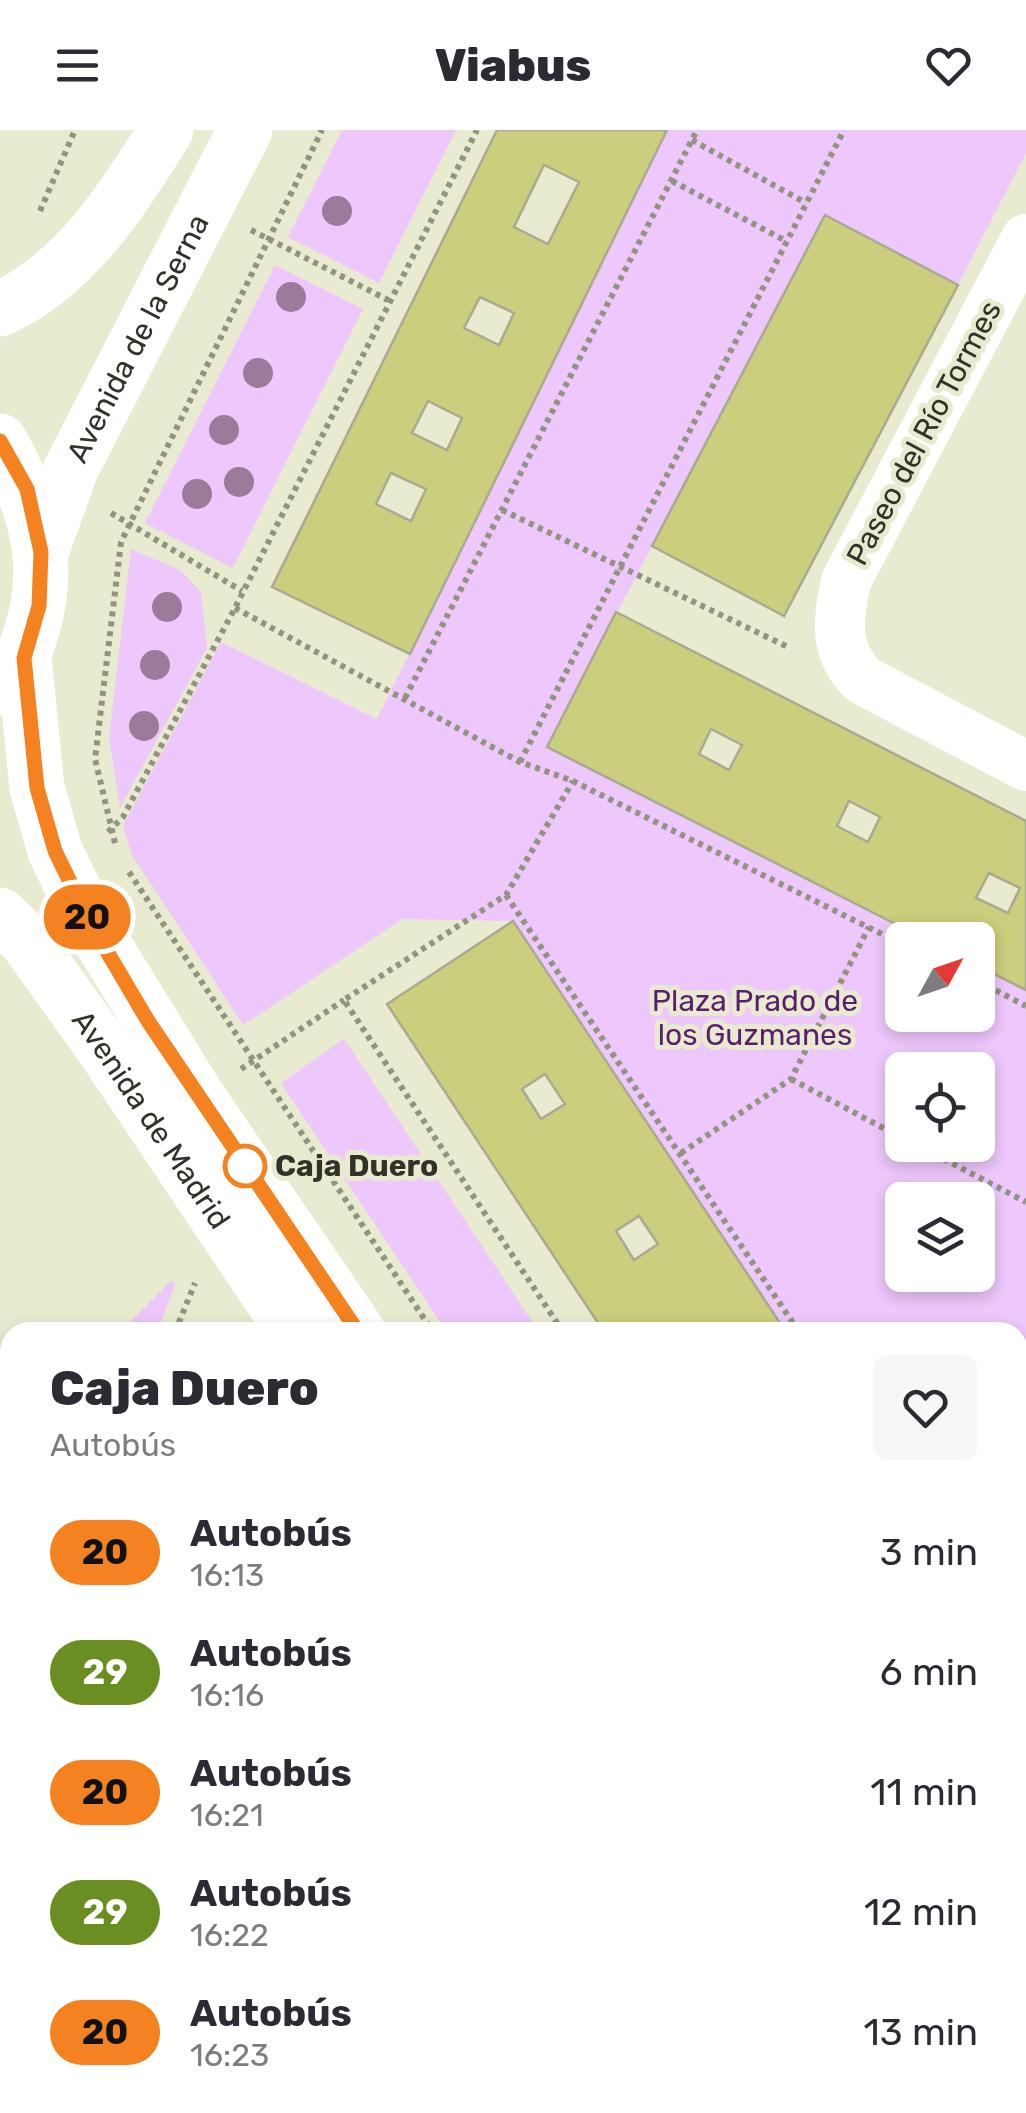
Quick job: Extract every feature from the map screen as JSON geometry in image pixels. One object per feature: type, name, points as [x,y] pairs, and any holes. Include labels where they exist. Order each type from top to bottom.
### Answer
[{"type":"main road","points":[[0,310],[16,302],[85,243],[126,196],[166,130]]},
{"type":"main road","name":"Avenida de la Serna","points":[[41,552],[71,470],[244,130]]},
{"type":"main road","points":[[0,441],[27,489],[41,552],[39,606],[12,678]]},
{"type":"main road","name":"Avenida de Madrid","points":[[12,678],[55,851],[89,921],[198,1096],[351,1322]]},
{"type":"main road","name":"Avenida de Madrid","points":[[0,915],[26,940],[104,1050],[287,1322]]},
{"type":"street","name":"Paseo del Río Tormes","points":[[849,666],[839,642],[846,581],[1026,239]]},
{"type":"street","points":[[849,666],[886,695],[1026,766]]},
{"type":"path","points":[[33,224],[75,130]]},
{"type":"path","points":[[322,130],[120,542],[94,758],[119,857],[425,1322]]},
{"type":"path","points":[[94,840],[111,831],[235,608],[477,130]]},
{"type":"path","points":[[405,698],[698,130]]},
{"type":"path","points":[[520,762],[844,130]]},
{"type":"path","points":[[692,140],[806,203]]},
{"type":"path","points":[[672,180],[786,241]]},
{"type":"path","points":[[252,230],[388,300]]},
{"type":"path","points":[[502,510],[783,646],[849,666]]},
{"type":"path","points":[[111,514],[242,590]]},
{"type":"path","points":[[235,608],[520,762],[574,781],[885,936]]},
{"type":"path","points":[[198,1096],[506,895],[574,781]]},
{"type":"path","points":[[506,895],[792,1322]]},
{"type":"path","points":[[680,1152],[791,1079],[869,928]]},
{"type":"path","points":[[995,990],[1026,1006]]},
{"type":"path","points":[[344,1000],[556,1322]]},
{"type":"path","points":[[791,1079],[885,1129]]},
{"type":"path","points":[[950,1162],[1026,1202]]},
{"type":"path","points":[[179,1322],[194,1283]]},
{"type":"green space","points":[[342,130],[456,130],[379,283],[288,237]]},
{"type":"green space","name":"Plaza Prado de los Guzmanes","points":[[667,130],[1026,130],[1026,153],[958,285],[825,215],[547,747],[892,922],[885,922],[885,1032],[995,1032],[995,974],[1026,990],[1026,1322],[779,1322],[513,921],[402,919],[243,1025],[132,855],[123,826],[221,642],[377,719]]},
{"type":"green space","points":[[275,265],[363,309],[233,568],[145,523]]},
{"type":"green space","points":[[131,549],[180,570],[201,592],[207,648],[120,808],[109,738]]},
{"type":"green space","points":[[344,1039],[532,1322],[440,1322],[281,1083]]},
{"type":"green space","points":[[171,1281],[175,1285],[161,1322],[130,1322]]},
{"type":"building","points":[[497,130],[667,130],[410,654],[272,587]],"holes":[[[544,165],[579,182],[548,244],[514,227]],[[480,297],[514,313],[499,345],[464,328]],[[428,401],[462,418],[447,450],[412,433]],[[391,473],[426,489],[411,521],[376,504]]]},
{"type":"building","points":[[825,215],[958,285],[784,616],[652,546]]},
{"type":"building","points":[[616,612],[1026,821],[1026,990],[995,974],[995,922],[892,922],[547,747]],"holes":[[[711,729],[742,745],[729,770],[699,754]],[[849,801],[880,817],[868,842],[837,826]],[[989,873],[1020,888],[1008,913],[976,898]]]},
{"type":"building","points":[[513,921],[779,1322],[597,1322],[387,1004]],"holes":[[[545,1074],[565,1104],[541,1119],[522,1089]],[[639,1216],[658,1244],[634,1260],[616,1231]]]},
{"type":"bus line","name":"20","points":[[0,441],[27,489],[41,552],[39,606],[24,658],[37,788],[55,851],[89,921],[148,1021],[351,1322]]},
{"type":"place","name":"Caja Duero","points":[[245,1166]]}]
